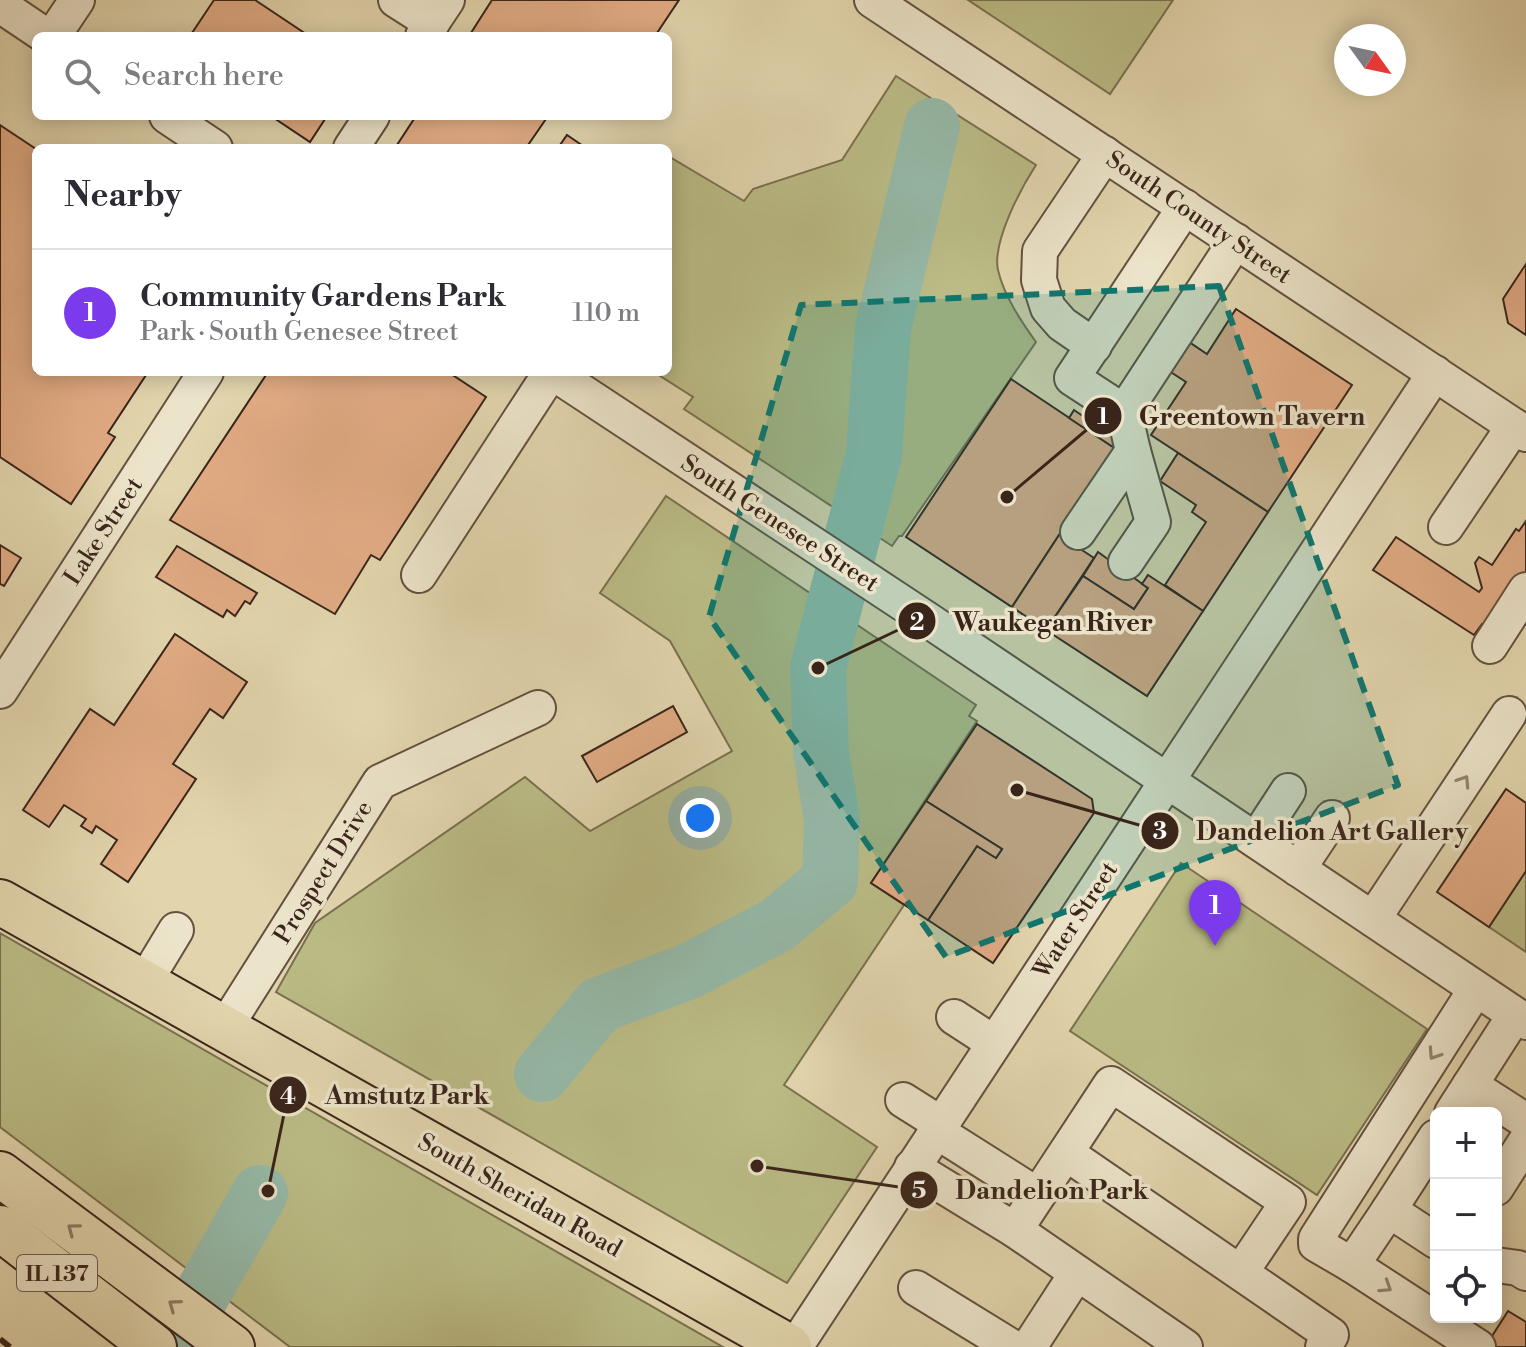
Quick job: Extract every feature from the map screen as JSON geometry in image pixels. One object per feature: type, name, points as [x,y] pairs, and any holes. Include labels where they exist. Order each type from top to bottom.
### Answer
[{"type":"main road","name":"South Sheridan Road","points":[[0,902],[789,1347]]},
{"type":"main road","name":"IL 137","points":[[0,1174],[225,1342]]},
{"type":"main road","name":"IL 137","points":[[0,1228],[154,1347]]},
{"type":"street","points":[[56,32],[77,0]]},
{"type":"street","points":[[396,0],[434,20]]},
{"type":"street","name":"South County Street","points":[[872,0],[1520,430]]},
{"type":"street","points":[[0,5],[40,32]]},
{"type":"street","points":[[173,120],[209,144]]},
{"type":"street","points":[[354,144],[369,120]]},
{"type":"street","points":[[1094,346],[1062,324],[1048,308],[1039,280],[1040,251],[1105,154]]},
{"type":"street","points":[[1126,562],[1153,522],[1124,412],[1072,378],[1185,207]]},
{"type":"street","points":[[1124,412],[1236,241]]},
{"type":"street","name":"Water Street","points":[[795,1347],[1435,373]]},
{"type":"street","name":"Lake Street","points":[[0,691],[202,376]]},
{"type":"street","points":[[419,575],[549,376]]},
{"type":"street","name":"South Genesee Street","points":[[558,376],[928,620],[1520,1018]]},
{"type":"street","points":[[1446,527],[1520,430]]},
{"type":"street","points":[[1078,532],[1133,451]]},
{"type":"street","points":[[1490,646],[1526,590]]},
{"type":"street","name":"Prospect Drive","points":[[224,1029],[380,782],[538,708]]},
{"type":"street","points":[[1373,919],[1520,711]]},
{"type":"street","points":[[1256,840],[1288,791]]},
{"type":"street","points":[[1298,869],[1332,818]]},
{"type":"street","points":[[144,983],[176,930]]},
{"type":"street","points":[[1476,989],[1316,1239],[1316,1244],[1478,1347]]},
{"type":"street","points":[[954,1017],[994,1043]]},
{"type":"street","points":[[1520,1018],[1461,1099],[1526,1121]]},
{"type":"street","points":[[1015,1230],[1111,1084],[1288,1202],[1241,1272]]},
{"type":"street","points":[[903,1100],[1037,1195]]},
{"type":"street","points":[[1502,1179],[1526,1141]]},
{"type":"street","points":[[1352,1265],[1430,1146]]},
{"type":"street","points":[[1066,1153],[1331,1335],[1323,1347]]},
{"type":"street","points":[[912,1167],[1015,1230],[1185,1347]]},
{"type":"street","points":[[1389,1210],[1430,1237]]},
{"type":"street","points":[[1502,1266],[1518,1268],[1526,1273]]},
{"type":"street","points":[[1029,1347],[1077,1273]]},
{"type":"street","points":[[916,1288],[1012,1347]]},
{"type":"highlighted area","points":[[1219,286],[1398,785],[946,957],[709,617],[801,305]]},
{"type":"green space","points":[[968,0],[1173,0],[1110,94]]},
{"type":"green space","points":[[896,76],[1036,165],[1009,216],[997,258],[998,270],[1009,299],[1036,342],[902,536],[892,546],[684,409],[693,397],[660,376],[672,376],[672,158],[744,201],[753,189],[842,160]]},
{"type":"green space","points":[[666,496],[976,705],[969,716],[977,721],[871,883],[904,905],[784,1085],[877,1147],[787,1283],[276,992],[315,923],[525,777],[590,831],[732,751],[670,641],[600,593]]},
{"type":"green space","points":[[1181,863],[1427,1029],[1317,1195],[1070,1031]]},
{"type":"green space","points":[[1526,871],[1526,952],[1489,927]]},
{"type":"green space","points":[[0,933],[723,1347],[290,1347],[0,1127]]},
{"type":"building","points":[[214,0],[255,0],[303,32],[193,32]]},
{"type":"building","points":[[492,0],[679,0],[658,32],[472,32]]},
{"type":"building","points":[[277,120],[324,120],[310,142]]},
{"type":"building","points":[[413,120],[545,120],[529,144],[398,144]]},
{"type":"building","points":[[0,125],[32,146],[32,376],[145,376],[108,433],[115,437],[71,504],[0,457]]},
{"type":"building","points":[[567,135],[580,144],[561,144]]},
{"type":"building","points":[[1526,264],[1526,335],[1508,323],[1503,299]]},
{"type":"building","points":[[1236,309],[1352,385],[1268,512],[1151,435],[1186,382],[1166,369],[1186,340],[1207,354]]},
{"type":"building","points":[[265,376],[454,376],[486,397],[380,560],[371,555],[335,614],[170,520]]},
{"type":"building","points":[[1011,379],[1116,449],[1012,607],[906,537]]},
{"type":"building","points":[[1074,410],[1121,442],[1116,449],[1069,418]]},
{"type":"building","points":[[1178,453],[1268,512],[1203,611],[1165,585],[1206,522],[1192,512],[1196,505],[1160,481]]},
{"type":"building","points":[[1526,521],[1526,574],[1490,629],[1482,624],[1474,635],[1373,570],[1396,537],[1479,592],[1482,588],[1475,563],[1479,557],[1492,565],[1516,529],[1519,531]]},
{"type":"building","points":[[1059,535],[1094,558],[1046,630],[1012,607]]},
{"type":"building","points":[[0,545],[21,558],[4,586],[0,584]]},
{"type":"building","points":[[177,546],[257,593],[250,604],[245,601],[235,616],[227,610],[223,617],[156,577]]},
{"type":"building","points":[[1098,552],[1148,588],[1134,609],[1083,576]]},
{"type":"building","points":[[1148,575],[1203,611],[1147,696],[1046,630],[1083,576],[1134,609],[1148,588],[1142,584]]},
{"type":"building","points":[[175,634],[247,682],[223,718],[210,709],[173,764],[196,779],[128,882],[101,864],[117,840],[96,826],[92,833],[81,826],[86,819],[64,805],[49,827],[23,810],[90,709],[114,725]]},
{"type":"building","points":[[673,706],[687,732],[597,782],[582,756]]},
{"type":"building","points":[[977,724],[1092,799],[1094,813],[993,963],[928,920],[977,846],[996,858],[1002,849],[926,801]]},
{"type":"building","points":[[1506,789],[1526,803],[1526,871],[1489,927],[1437,892]]},
{"type":"building","points":[[926,801],[1002,849],[996,858],[977,846],[928,920],[871,883]]},
{"type":"building","points":[[1508,1311],[1526,1322],[1526,1347],[1485,1347]]},
{"type":"waterway","points":[[542,1074],[599,1005],[689,971],[777,925],[830,881],[832,819],[821,753],[818,668],[874,454],[883,328],[932,126]]},
{"type":"waterway","points":[[172,1347],[260,1193]]},
{"type":"railway","points":[[0,1339],[10,1347]]},
{"type":"place","name":"Greentown Tavern","points":[[1007,497]]},
{"type":"place","name":"Waukegan River","points":[[818,668]]},
{"type":"place","name":"Dandelion Art Gallery","points":[[1017,790]]},
{"type":"place","name":"Community Gardens Park","points":[[1215,946]]},
{"type":"place","name":"Dandelion Park","points":[[757,1166]]},
{"type":"place","name":"Amstutz Park","points":[[268,1191]]}]
